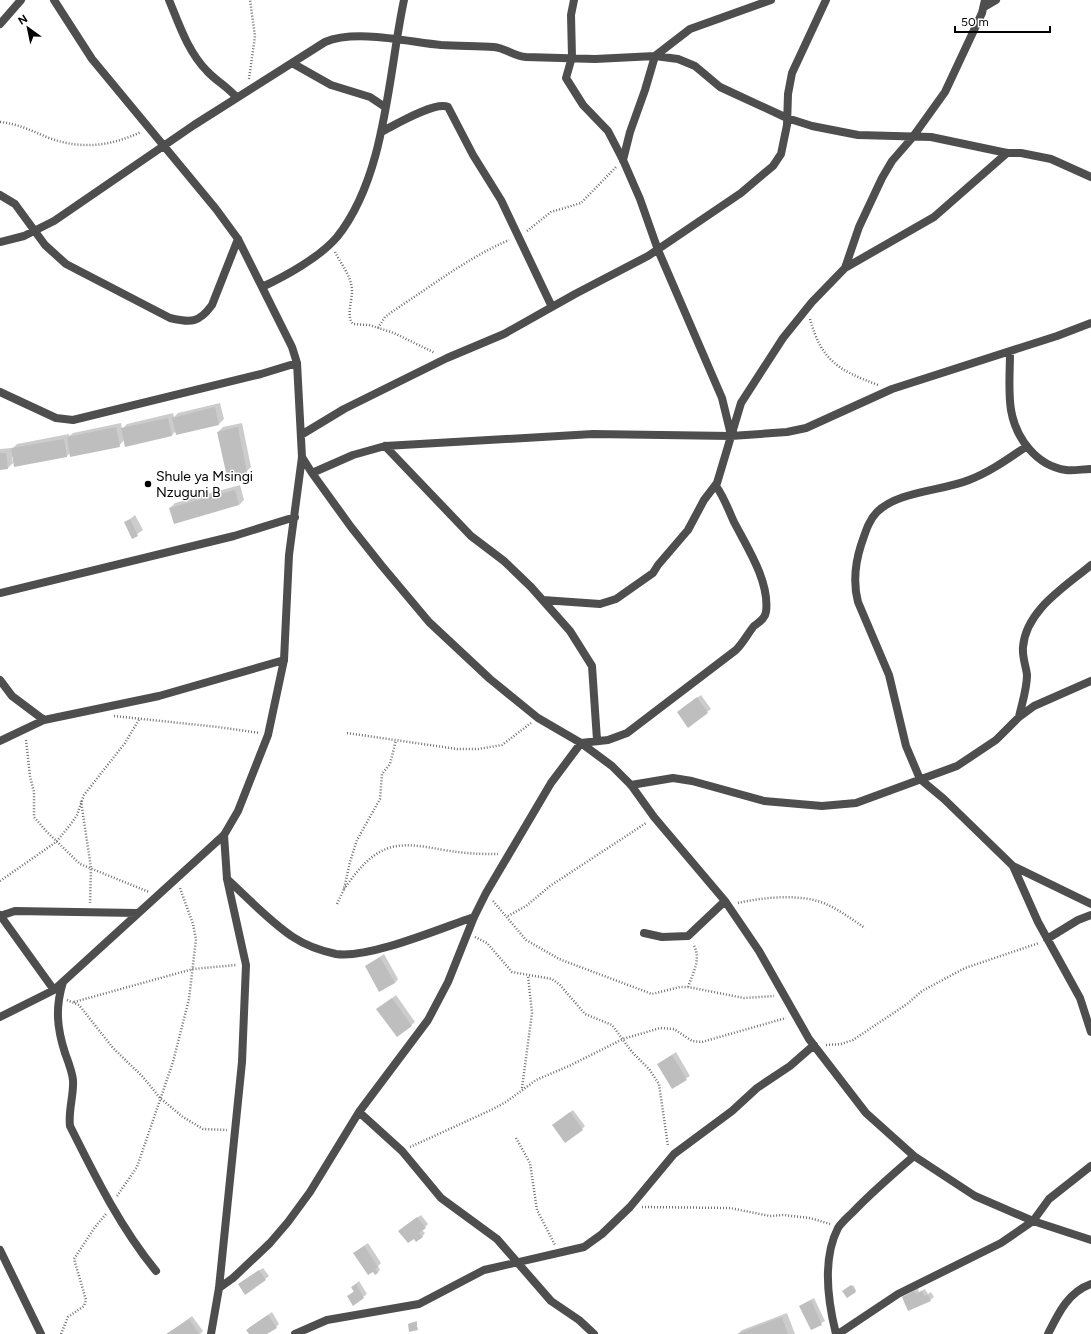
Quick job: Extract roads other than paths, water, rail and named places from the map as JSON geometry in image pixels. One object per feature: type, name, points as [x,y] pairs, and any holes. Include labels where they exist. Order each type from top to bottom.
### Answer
[{"type":"street","points":[[0,24],[21,0]]},
{"type":"street","points":[[0,1018],[54,990],[224,835],[238,811],[268,735],[284,660],[289,555],[302,458],[297,363],[292,347],[238,239],[220,214],[148,129],[92,59],[54,0]]},
{"type":"street","points":[[169,0],[178,25],[202,64],[237,98]]},
{"type":"street","points":[[262,288],[297,270],[330,243],[337,236],[354,210],[368,176],[381,132],[396,38],[404,0]]},
{"type":"street","points":[[574,0],[571,15],[572,57],[566,74],[567,83],[582,105],[608,132],[623,160],[640,199],[658,250],[722,398],[731,436]]},
{"type":"street","points":[[623,160],[630,132],[655,56],[690,29],[771,0]]},
{"type":"street","points":[[301,435],[344,409],[447,358],[504,334],[658,250],[741,193],[773,166],[783,149],[788,94],[792,73],[826,0]]},
{"type":"street","points":[[845,268],[859,227],[882,178],[892,161],[912,138],[945,92],[985,4],[996,0]]},
{"type":"street","points":[[0,242],[14,239],[35,231],[54,221],[194,125],[332,39],[341,37],[396,38],[440,45],[494,47],[518,56],[595,58],[655,56],[678,59],[695,66],[720,87],[787,118],[812,126],[858,135],[931,138],[1007,153],[1021,153],[1051,159],[1091,177]]},
{"type":"street","points":[[292,63],[335,86],[370,96],[385,107]]},
{"type":"street","points":[[381,132],[426,110],[441,106],[448,107],[470,150],[501,200],[552,307]]},
{"type":"street","points":[[543,600],[600,604],[610,602],[630,590],[653,573],[688,530],[704,500],[716,486],[741,403],[784,338],[807,309],[845,268],[934,217],[1007,153]]},
{"type":"street","points":[[0,195],[15,204],[56,256],[66,264],[170,318],[183,321],[199,319],[206,313],[212,304],[238,239]]},
{"type":"street","points":[[312,473],[353,455],[385,446],[593,434],[731,436],[768,435],[806,428],[892,389],[1010,352],[1091,323]]},
{"type":"street","points":[[1010,352],[1011,410],[1018,432],[1027,446],[1036,457],[1056,468],[1074,470],[1091,469]]},
{"type":"street","points":[[0,392],[56,418],[73,420],[254,376],[297,363]]},
{"type":"street","points":[[385,446],[471,536],[504,561],[543,600],[570,631],[592,666],[597,740]]},
{"type":"street","points":[[1027,446],[987,472],[968,481],[912,495],[886,505],[872,518],[858,553],[855,590],[858,602],[889,675],[906,746],[920,779],[948,802],[1013,866],[1091,904]]},
{"type":"street","points":[[302,458],[382,566],[429,622],[490,679],[538,718],[581,743],[612,766],[631,785],[654,817],[727,904],[759,951],[814,1045],[866,1113],[914,1156],[975,1196],[1033,1221],[1091,1240]]},
{"type":"street","points":[[219,1288],[233,1278],[270,1243],[288,1222],[310,1192],[359,1112],[428,1020],[448,982],[474,916],[486,893],[511,854],[525,826],[551,783],[581,743],[597,740],[608,740],[627,733],[736,650],[765,615],[765,596],[759,569],[716,486]]},
{"type":"street","points":[[0,594],[234,536],[295,517]]},
{"type":"street","points":[[1019,717],[1027,675],[1023,650],[1024,638],[1031,620],[1043,606],[1091,565]]},
{"type":"street","points":[[0,741],[44,720],[159,696],[284,660]]},
{"type":"street","points":[[0,680],[12,696],[44,720]]},
{"type":"street","points":[[631,785],[673,778],[764,801],[822,806],[844,805],[869,800],[920,779],[957,766],[972,758],[996,740],[1019,717],[1034,706],[1091,681]]},
{"type":"street","points":[[211,1334],[219,1288],[242,1062],[246,965],[227,879],[224,835]]},
{"type":"street","points":[[1013,866],[1047,939],[1080,998],[1091,1032]]},
{"type":"street","points":[[227,879],[280,928],[294,938],[308,945],[336,954],[368,952],[474,916]]},
{"type":"street","points":[[644,933],[662,937],[688,936],[727,904]]},
{"type":"street","points":[[54,990],[0,916],[15,911],[90,911],[137,913]]},
{"type":"street","points":[[1047,939],[1078,920],[1091,915]]},
{"type":"street","points":[[63,982],[58,998],[57,1016],[59,1032],[73,1077],[73,1091],[69,1119],[70,1126],[112,1207],[145,1258],[156,1271]]},
{"type":"street","points":[[295,1334],[326,1320],[419,1304],[484,1270],[579,1250],[590,1243],[630,1207],[670,1159],[814,1045]]},
{"type":"street","points":[[359,1112],[402,1151],[441,1198],[497,1239],[551,1301],[579,1320],[594,1334]]},
{"type":"street","points":[[914,1156],[866,1198],[839,1227],[832,1247],[829,1272],[830,1309],[837,1334],[898,1294],[1001,1242],[1033,1221],[1049,1199],[1091,1166]]},
{"type":"street","points":[[0,1250],[41,1334]]},
{"type":"street","points":[[1048,1334],[1064,1304],[1071,1296],[1091,1284]]},
{"type":"place","name":"Shule ya Msingi Nzuguni B","points":[[148,484]]}]
